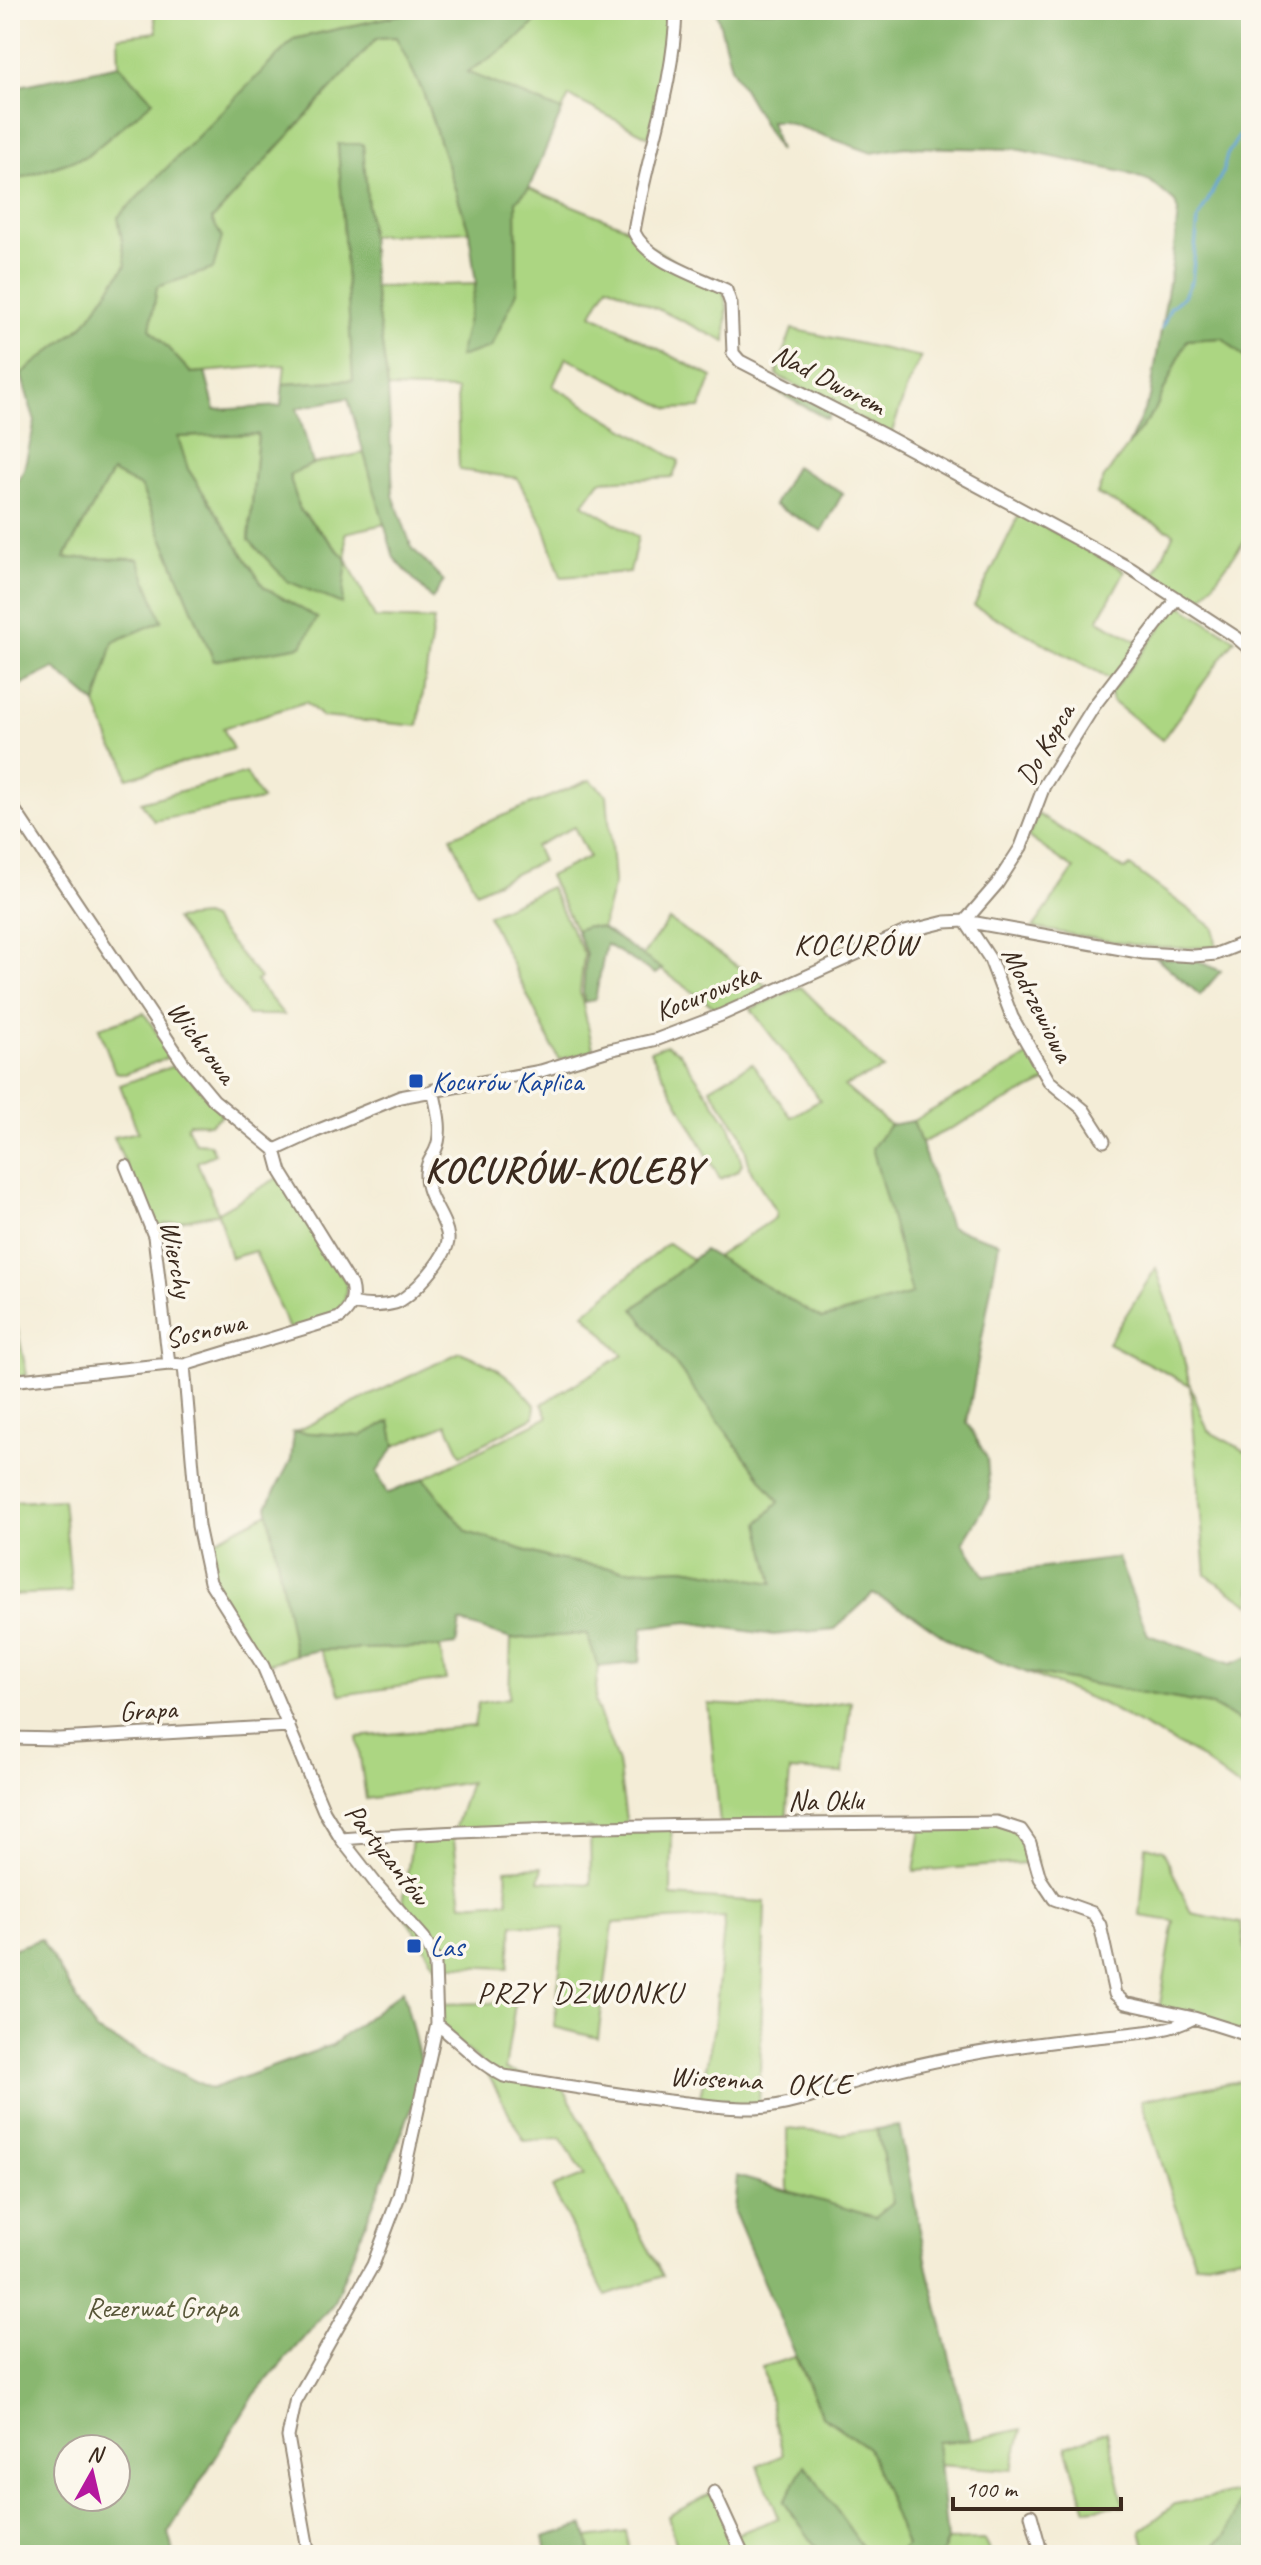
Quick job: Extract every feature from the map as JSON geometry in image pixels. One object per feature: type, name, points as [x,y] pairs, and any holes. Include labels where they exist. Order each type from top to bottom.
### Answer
[{"type":"street","name":"Nad Dworem","points":[[676,10],[666,94],[634,232],[639,243],[694,277],[726,290],[731,304],[731,346],[740,361],[1130,568],[1251,650]]},
{"type":"street","name":"Do Kopca","points":[[965,921],[997,884],[1021,847],[1044,786],[1094,706],[1177,598]]},
{"type":"street","name":"Wichrowa","points":[[10,803],[184,1064],[214,1100],[275,1150],[281,1172],[351,1285],[351,1303]]},
{"type":"street","name":"Kocurowska","points":[[275,1150],[400,1097],[541,1071],[658,1039],[721,1015],[905,932],[945,922],[965,921],[1173,956],[1216,954],[1251,940]]},
{"type":"street","name":"Modrzewiowa","points":[[965,921],[990,959],[1012,1017],[1042,1070],[1049,1081],[1084,1110],[1104,1141]]},
{"type":"street","points":[[351,1303],[379,1305],[396,1303],[407,1297],[443,1257],[447,1247],[448,1237],[430,1197],[426,1179],[429,1160],[436,1150],[439,1137],[438,1108],[433,1090]]},
{"type":"street","name":"Wierchy","points":[[126,1166],[154,1236],[169,1364]]},
{"type":"street","name":"Sosnowa","points":[[10,1381],[184,1365],[331,1321],[345,1314],[351,1303]]},
{"type":"street","name":"Partyzantów","points":[[184,1365],[198,1526],[212,1586],[263,1666],[324,1811],[341,1839],[377,1885],[402,1910],[432,1954],[437,2024],[399,2196],[373,2265],[295,2403],[288,2437],[309,2555]]},
{"type":"street","name":"Grapa","points":[[10,1738],[59,1739],[289,1726]]},
{"type":"street","name":"Na Oklu","points":[[341,1839],[485,1830],[996,1822],[1021,1830],[1030,1843],[1047,1890],[1054,1899],[1093,1913],[1100,1925],[1115,1994],[1125,2003],[1194,2018]]},
{"type":"street","points":[[1194,2018],[1251,2036]]},
{"type":"street","name":"Wiosenna","points":[[437,2024],[483,2065],[504,2076],[658,2100],[759,2108],[805,2098],[884,2073],[940,2061],[1024,2046],[1182,2025],[1194,2018]]},
{"type":"street","points":[[714,2492],[743,2555]]},
{"type":"street","points":[[1031,2515],[1042,2555]]},
{"type":"green space","points":[[153,10],[421,10],[294,39],[84,325],[21,374],[10,377],[10,182],[87,156],[152,101],[119,65],[118,37],[157,32]]},
{"type":"green space","points":[[421,10],[547,10],[510,44],[467,72],[562,111],[529,188],[516,201],[517,292],[491,347],[459,357],[476,284],[469,231],[423,92],[396,37],[377,38],[212,220],[222,237],[213,269],[157,287],[150,329],[191,373],[205,372],[215,410],[281,406],[283,384],[353,380],[338,144],[363,144],[374,287],[388,388],[393,495],[412,548],[444,581],[432,599],[394,558],[348,398],[297,408],[313,464],[289,475],[300,510],[347,560],[342,604],[287,581],[249,540],[258,434],[178,437],[188,469],[264,587],[317,618],[302,646],[214,661],[141,487],[112,472],[64,558],[138,559],[162,621],[113,642],[96,704],[54,668],[10,690],[10,494],[24,469],[35,422],[21,374],[84,325],[126,265],[118,217],[294,39]]},
{"type":"green space","points":[[547,10],[663,10],[665,15],[673,15],[660,107],[653,117],[649,137],[569,96],[562,111],[467,72],[510,45]]},
{"type":"green space","points":[[716,10],[1251,10],[1251,364],[1223,338],[1187,340],[1155,410],[1128,446],[1150,397],[1173,258],[1178,212],[1175,202],[1150,181],[1123,172],[1016,149],[905,147],[872,153],[783,121],[770,121],[779,151],[731,67]]},
{"type":"green space","points":[[397,37],[423,92],[469,231],[370,236],[363,144],[338,145],[354,380],[283,384],[285,365],[191,373],[150,329],[157,287],[222,237],[211,220],[377,38]]},
{"type":"green space","points":[[119,65],[153,101],[87,156],[10,182],[10,88]]},
{"type":"green space","points":[[529,188],[630,229],[630,234],[723,291],[727,307],[726,342],[608,285],[592,314],[712,377],[700,408],[670,409],[566,357],[553,386],[679,461],[673,477],[600,481],[583,504],[638,537],[630,572],[561,577],[544,526],[517,478],[459,470],[457,390],[388,388],[374,287],[476,284],[460,356],[517,292],[516,201]]},
{"type":"green space","points":[[792,329],[921,357],[891,435],[776,375]]},
{"type":"green space","points":[[1223,338],[1251,364],[1251,532],[1197,605],[1152,579],[1174,533],[1097,494],[1104,478],[1155,410],[1187,340]]},
{"type":"green space","points":[[775,382],[832,411],[827,419],[774,390]]},
{"type":"green space","points":[[258,434],[249,540],[347,560],[375,618],[434,620],[418,726],[322,717],[306,702],[223,728],[233,749],[127,778],[123,759],[113,749],[96,704],[113,642],[162,620],[64,559],[112,472],[141,487],[214,661],[317,618],[264,587],[188,469],[177,437]]},
{"type":"green space","points":[[364,453],[385,524],[345,533],[347,560],[300,510],[289,475],[313,464]]},
{"type":"green space","points":[[795,466],[843,493],[822,531],[774,505]]},
{"type":"green space","points":[[1020,513],[1125,571],[1098,620],[1139,642],[1111,679],[974,606]]},
{"type":"green space","points":[[1182,606],[1235,639],[1162,740],[1112,701],[1110,694],[1177,607]]},
{"type":"green space","points":[[246,773],[262,800],[154,821],[141,802]]},
{"type":"green space","points":[[590,780],[607,795],[614,883],[602,928],[587,926],[576,930],[549,876],[589,857],[574,827],[535,846],[542,861],[476,892],[451,837]]},
{"type":"green space","points":[[1038,814],[1125,870],[1130,866],[1214,928],[1216,946],[1147,946],[1033,928],[1074,869],[1028,837]]},
{"type":"green space","points":[[550,887],[584,954],[580,992],[593,1048],[592,1051],[559,1060],[488,915]]},
{"type":"green space","points":[[203,916],[211,919],[260,978],[256,981],[284,1015],[248,1015],[175,919]]},
{"type":"green space","points":[[669,920],[772,989],[720,1011],[642,956]]},
{"type":"green space","points":[[587,926],[602,928],[662,969],[655,974],[606,944],[595,1000],[584,1002],[586,954],[576,930]]},
{"type":"green space","points":[[1156,957],[1197,961],[1221,971],[1200,995]]},
{"type":"green space","points":[[801,987],[883,1069],[844,1086],[890,1125],[873,1148],[913,1294],[822,1319],[716,1257],[775,1218],[776,1212],[751,1171],[741,1133],[710,1088],[752,1063],[791,1117],[820,1100],[751,1009]]},
{"type":"green space","points":[[144,1013],[172,1056],[125,1074],[115,1072],[99,1028]]},
{"type":"green space","points":[[666,1045],[679,1052],[730,1126],[742,1164],[738,1171],[720,1179],[650,1051]]},
{"type":"green space","points":[[1031,1055],[1047,1081],[921,1143],[913,1121]]},
{"type":"green space","points":[[179,1064],[222,1115],[210,1124],[189,1123],[187,1126],[195,1143],[210,1144],[215,1154],[197,1162],[218,1212],[279,1177],[346,1282],[343,1304],[330,1316],[289,1329],[255,1251],[231,1258],[218,1213],[152,1227],[114,1137],[138,1132],[120,1085]]},
{"type":"green space","points":[[913,1121],[950,1227],[999,1243],[967,1422],[987,1458],[990,1498],[963,1542],[985,1576],[1118,1558],[1148,1635],[1231,1664],[1251,1656],[1251,1727],[1211,1705],[1025,1672],[958,1646],[912,1614],[873,1594],[835,1629],[773,1635],[688,1622],[643,1627],[640,1662],[598,1667],[587,1634],[511,1639],[460,1622],[456,1645],[319,1650],[295,1655],[267,1506],[291,1460],[294,1432],[361,1436],[390,1421],[395,1446],[377,1472],[387,1494],[424,1478],[467,1532],[549,1558],[624,1570],[684,1568],[773,1583],[759,1523],[779,1502],[634,1309],[704,1250],[822,1319],[912,1294],[872,1148],[890,1125]]},
{"type":"green space","points":[[668,1243],[693,1260],[634,1309],[779,1502],[773,1583],[684,1568],[624,1570],[549,1558],[467,1532],[424,1478],[548,1417],[542,1404],[623,1355],[584,1313]]},
{"type":"green space","points":[[1156,1268],[1176,1326],[1190,1385],[1108,1343]]},
{"type":"green space","points":[[10,1294],[27,1375],[10,1378]]},
{"type":"green space","points":[[460,1352],[493,1367],[517,1385],[535,1405],[534,1417],[461,1455],[447,1424],[395,1446],[390,1422],[361,1436],[294,1432]]},
{"type":"green space","points":[[1190,1385],[1208,1431],[1251,1454],[1251,1605],[1206,1575]]},
{"type":"green space","points":[[63,1500],[72,1592],[10,1595],[10,1502]]},
{"type":"green space","points":[[270,1512],[295,1655],[263,1666],[217,1588],[207,1544]]},
{"type":"green space","points":[[588,1634],[598,1667],[595,1702],[618,1763],[627,1827],[672,1826],[671,1896],[765,1902],[759,2108],[725,2107],[700,2097],[714,2027],[725,1917],[613,1923],[598,2038],[554,2027],[564,1929],[513,1924],[508,1968],[435,1965],[402,1910],[413,1834],[453,1833],[470,1782],[366,1799],[357,1737],[474,1726],[478,1703],[509,1698],[511,1639]],"holes":[[[590,1828],[591,1884],[539,1881],[542,1867],[506,1869],[508,1901],[462,1904],[453,1833]]]},
{"type":"green space","points":[[440,1647],[446,1680],[341,1695],[320,1650]]},
{"type":"green space","points":[[1025,1672],[1211,1705],[1251,1727],[1251,1796],[1193,1753],[1099,1702]]},
{"type":"green space","points":[[851,1701],[843,1773],[790,1770],[786,1824],[720,1824],[708,1704],[794,1709]]},
{"type":"green space","points":[[996,1822],[1021,1830],[1037,1862],[914,1871],[922,1823]]},
{"type":"green space","points":[[1146,1846],[1163,1850],[1191,1913],[1241,1923],[1251,1991],[1251,2036],[1159,2010],[1174,1921],[1140,1916]]},
{"type":"green space","name":"Rezerwat Grapa","points":[[41,1939],[96,2031],[211,2089],[332,2045],[403,1990],[424,2077],[333,2304],[255,2394],[168,2533],[174,2555],[10,2555],[10,1950]]},
{"type":"green space","points":[[516,1997],[505,2070],[562,2085],[663,2276],[606,2296],[552,2188],[585,2175],[561,2138],[524,2141],[483,2065],[437,2024],[437,2004],[491,2003]]},
{"type":"green space","points":[[1240,2081],[1251,2111],[1251,2253],[1195,2264],[1141,2100]]},
{"type":"green space","points":[[899,2126],[928,2269],[970,2440],[937,2442],[947,2541],[941,2555],[899,2555],[906,2545],[868,2448],[822,2416],[734,2212],[737,2176],[875,2217],[893,2202],[877,2129]]},
{"type":"green space","points":[[787,2129],[841,2134],[877,2129],[893,2202],[875,2218],[788,2191]]},
{"type":"green space","points":[[795,2357],[822,2416],[868,2448],[906,2545],[899,2555],[868,2555],[805,2466],[784,2502],[822,2555],[678,2555],[668,2516],[714,2492],[734,2535],[779,2518],[758,2466],[783,2455],[762,2367]]},
{"type":"green space","points":[[1022,2429],[1012,2470],[938,2465],[937,2442],[970,2440]]},
{"type":"green space","points":[[1107,2431],[1124,2505],[1086,2509],[1066,2447]]},
{"type":"green space","points":[[805,2465],[868,2555],[822,2555],[784,2502]]},
{"type":"green space","points":[[1251,2472],[1251,2555],[1203,2555],[1227,2535]]},
{"type":"green space","points":[[1244,2491],[1227,2535],[1203,2555],[1147,2555],[1141,2531],[1175,2504]]},
{"type":"green space","points":[[584,2525],[592,2555],[548,2555],[544,2537]]},
{"type":"green space","points":[[626,2532],[631,2555],[592,2555],[588,2538]]},
{"type":"green space","points":[[984,2540],[991,2555],[941,2555],[947,2541]]},
{"type":"waterway","points":[[1162,328],[1170,308],[1184,296],[1192,280],[1198,219],[1222,174],[1227,155],[1251,117]]},
{"type":"place","name":"Kocurów Kaplica","points":[[416,1081]]},
{"type":"place","name":"Las","points":[[414,1946]]},
{"type":"district","name":"KOCURÓW","points":[[856,944]]},
{"type":"district","name":"KOCURÓW-KOLEBY","points":[[564,1170]]},
{"type":"district","name":"PRZY DZWONKU","points":[[580,1992]]},
{"type":"district","name":"OKLE","points":[[820,2084]]}]
